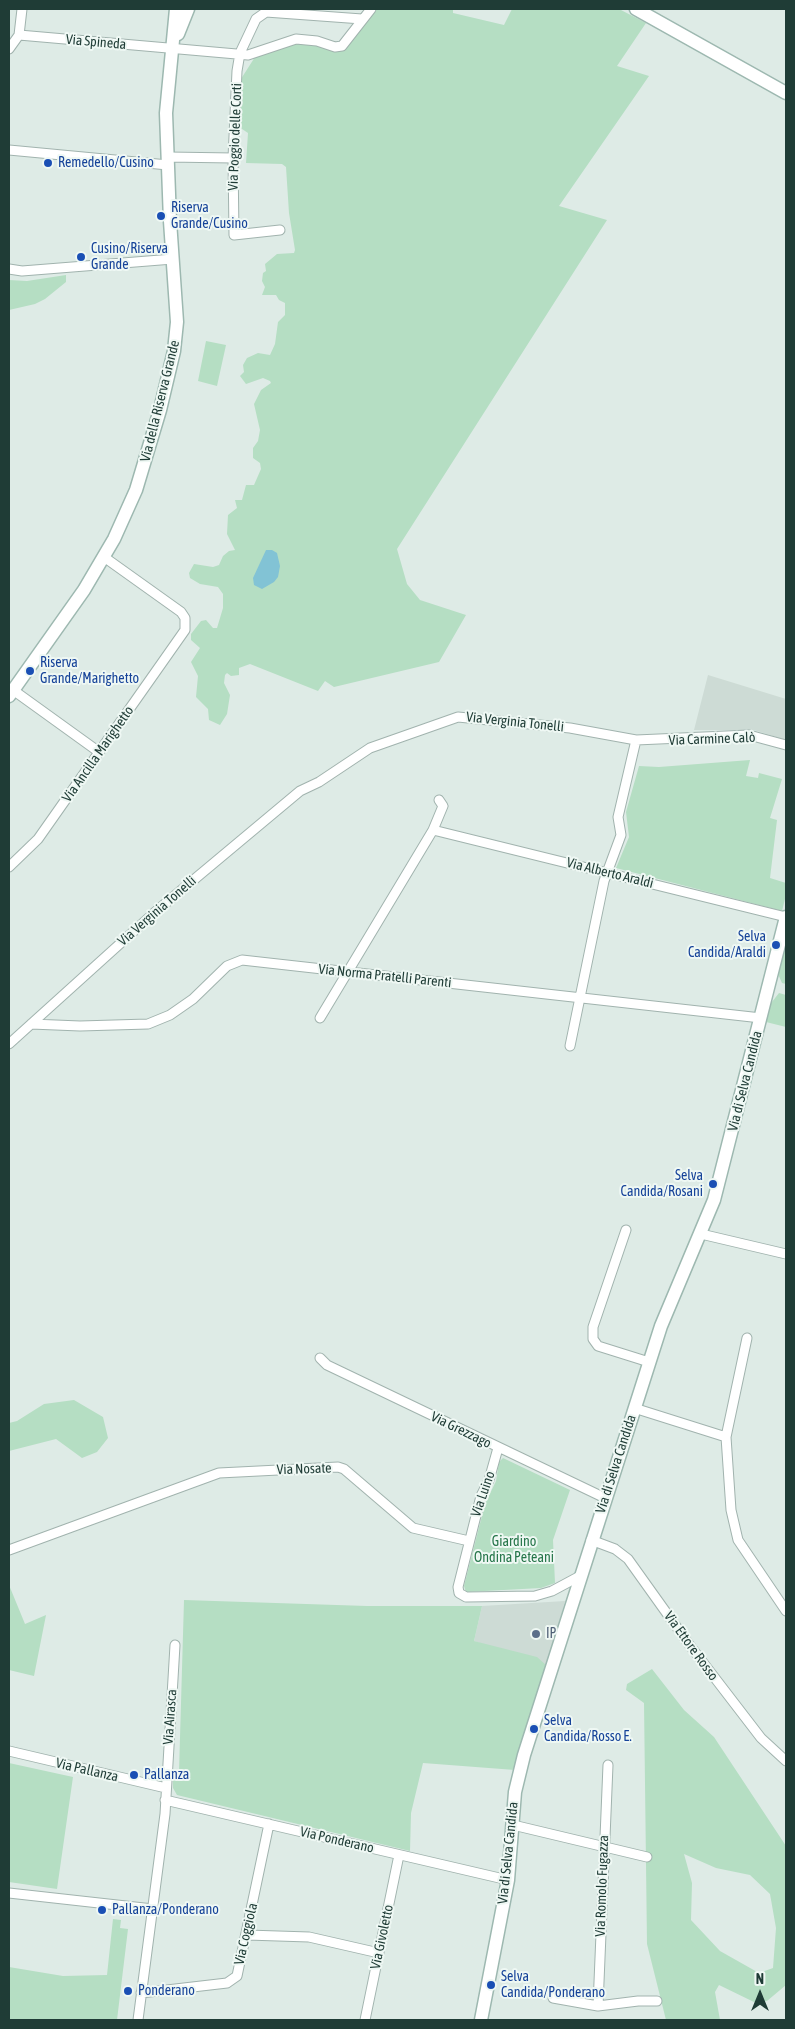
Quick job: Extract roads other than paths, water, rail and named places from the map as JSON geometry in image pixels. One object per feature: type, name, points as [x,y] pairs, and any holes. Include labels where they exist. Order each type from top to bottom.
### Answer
[{"type":"street","points":[[9,49],[19,35],[22,9]]},
{"type":"street","name":"Via della Riserva Grande","points":[[11,693],[65,618],[104,557],[124,518],[140,477],[169,373],[177,322],[166,103],[176,9]]},
{"type":"street","points":[[172,48],[188,9]]},
{"type":"street","points":[[240,53],[250,54],[296,39],[317,41],[335,47],[342,46],[371,9]]},
{"type":"street","points":[[636,9],[786,93]]},
{"type":"street","name":"Via Poggio delle Corti","points":[[280,230],[234,235],[233,158],[237,70],[240,53],[259,16],[271,12],[362,19]]},
{"type":"street","name":"Via Spineda","points":[[19,35],[240,53]]},
{"type":"street","points":[[248,35],[250,54]]},
{"type":"street","points":[[9,150],[168,161],[233,158]]},
{"type":"street","points":[[9,269],[22,271],[173,259]]},
{"type":"street","name":"Via Ancilla Marighetto","points":[[9,867],[38,839],[183,634],[186,622],[184,615],[104,557]]},
{"type":"street","points":[[11,693],[99,752]]},
{"type":"street","name":"Via Verginia Tonelli","points":[[9,1044],[154,913],[284,802],[300,791],[319,782],[370,748],[458,717],[570,728],[636,740]]},
{"type":"street","name":"Via Carmine Calò","points":[[636,740],[748,735],[786,745]]},
{"type":"street","points":[[570,1046],[607,872],[621,835],[618,817],[636,740]]},
{"type":"street","points":[[320,1018],[433,830],[443,806],[439,800]]},
{"type":"street","name":"Via Alberto Araldi","points":[[433,830],[786,917]]},
{"type":"street","name":"Via di Selva Candida","points":[[481,2020],[508,1880],[515,1792],[524,1755],[649,1362],[669,1304],[701,1234],[718,1189],[786,917]]},
{"type":"street","name":"Via Norma Pratelli Parenti","points":[[31,1024],[80,1026],[148,1024],[170,1016],[193,998],[227,966],[238,960],[581,996],[761,1018]]},
{"type":"street","points":[[626,1230],[593,1327],[592,1338],[598,1346],[649,1362]]},
{"type":"street","points":[[701,1234],[786,1254]]},
{"type":"street","points":[[747,1338],[726,1437],[730,1510],[734,1532],[741,1546],[786,1611]]},
{"type":"street","name":"Via Grezzago","points":[[320,1358],[327,1365],[605,1498]]},
{"type":"street","points":[[634,1408],[726,1437]]},
{"type":"street","name":"Via Luino","points":[[469,1540],[480,1496],[489,1480],[498,1448]]},
{"type":"street","name":"Via Nosate","points":[[9,1550],[218,1473],[338,1468],[344,1469],[413,1528],[469,1540]]},
{"type":"street","points":[[469,1540],[458,1589],[462,1596],[540,1596],[580,1576]]},
{"type":"street","name":"Via Ettore Rosso","points":[[591,1540],[615,1549],[628,1559],[688,1643],[761,1738],[786,1761]]},
{"type":"street","name":"Via Airasca","points":[[166,1788],[174,1645]]},
{"type":"street","name":"Via Pallanza","points":[[9,1751],[166,1788]]},
{"type":"street","name":"Via Romolo Fugazza","points":[[598,2006],[603,1847],[608,1765]]},
{"type":"street","points":[[138,2020],[166,1788]]},
{"type":"street","name":"Via Ponderano","points":[[165,1800],[508,1880]]},
{"type":"street","name":"Via Coggiola","points":[[141,1993],[230,1982],[237,1976],[269,1824]]},
{"type":"street","points":[[513,1825],[647,1857]]},
{"type":"street","name":"Via Givoletto","points":[[365,2020],[399,1854]]},
{"type":"street","points":[[9,1893],[152,1909]]},
{"type":"street","points":[[247,1935],[309,1937],[379,1953]]},
{"type":"street","points":[[553,1998],[598,2006],[638,2001],[658,2002]]},
{"type":"water","points":[[266,550],[272,550],[277,553],[280,566],[278,577],[274,582],[262,589],[254,585],[253,578]]},
{"type":"place","name":"Remedello/Cusino","points":[[48,163]]},
{"type":"place","name":"Riserva Grande/Cusino","points":[[161,216]]},
{"type":"place","name":"Cusino/Riserva Grande","points":[[81,257]]},
{"type":"place","name":"Riserva Grande/Marighetto","points":[[30,671]]},
{"type":"place","name":"Selva Candida/Araldi","points":[[776,945]]},
{"type":"place","name":"Selva Candida/Rosani","points":[[713,1184]]},
{"type":"place","name":"IP","points":[[536,1634]]},
{"type":"place","name":"Selva Candida/Rosso E.","points":[[534,1729]]},
{"type":"place","name":"Pallanza","points":[[134,1775]]},
{"type":"place","name":"Pallanza/Ponderano","points":[[102,1910]]},
{"type":"place","name":"Selva Candida/Ponderano","points":[[491,1985]]},
{"type":"place","name":"Ponderano","points":[[128,1991]]},
{"type":"park label","name":"Giardino Ondina Peteani","points":[[514,1550]]}]
